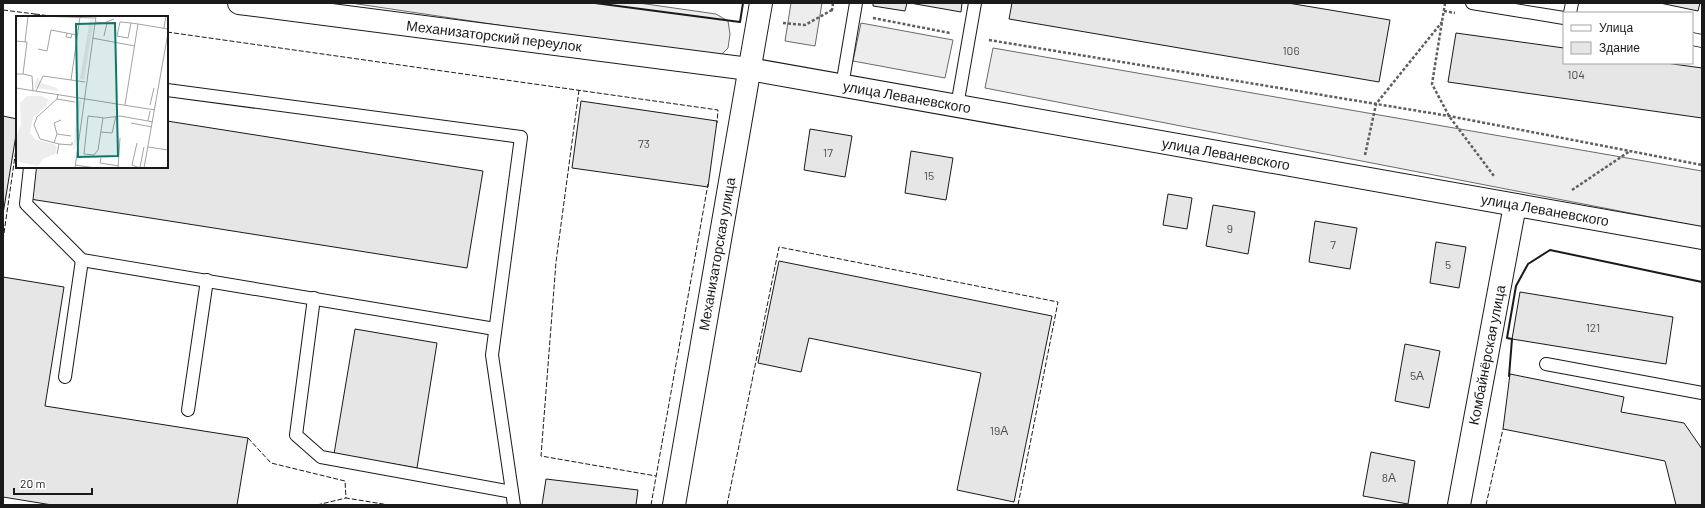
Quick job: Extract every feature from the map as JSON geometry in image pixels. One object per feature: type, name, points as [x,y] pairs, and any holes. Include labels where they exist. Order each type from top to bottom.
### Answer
[{"type":"street","name":"Механизаторский переулок","points":[[239,3],[750,69]]},
{"type":"street","name":"Механизаторская улица","points":[[674,505],[759,12]]},
{"type":"street","name":"улица Леваневского","points":[[750,69],[1702,238]]},
{"type":"street","name":"Комбайнёрская улица","points":[[1458,505],[1515,205]]},
{"type":"lane","points":[[957,106],[975,3]]},
{"type":"lane","points":[[1480,4],[1563,18]]},
{"type":"lane","points":[[842,86],[855,8]]},
{"type":"lane","points":[[168,90],[521,137],[492,355],[514,505]]},
{"type":"lane","points":[[30,168],[26,204],[82,260],[496,329]]},
{"type":"lane","points":[[65,377],[82,260]]},
{"type":"lane","points":[[188,410],[207,280]]},
{"type":"lane","points":[[314,298],[296,435],[320,457],[512,492]]},
{"type":"lane","points":[[1546,364],[1702,393]]},
{"type":"path","points":[[832,10],[833,3]]},
{"type":"path","points":[[1445,3],[1432,84],[1450,116],[1515,205]]},
{"type":"path","points":[[759,12],[805,25],[832,10],[855,8],[969,36],[1450,116],[1702,165]]},
{"type":"path","points":[[1360,178],[1376,104],[1442,22]]},
{"type":"path","points":[[1541,210],[1630,151]]},
{"type":"shaded area","points":[[351,3],[639,3],[716,14],[728,21],[730,34],[728,48],[718,58]]},
{"type":"shaded area","points":[[791,3],[822,3],[815,46],[785,41]]},
{"type":"shaded area","points":[[861,23],[953,40],[945,78],[853,61]]},
{"type":"shaded area","points":[[993,48],[1702,171],[1702,227],[985,88]]},
{"type":"building","points":[[873,3],[907,3],[905,11],[873,6]]},
{"type":"building","points":[[910,3],[962,3],[961,12]]},
{"type":"building","points":[[1012,3],[1288,3],[1390,20],[1379,82],[1009,19]]},
{"type":"building","points":[[1660,3],[1700,3],[1698,11]]},
{"type":"building","points":[[1456,33],[1563,48],[1563,64],[1673,64],[1702,68],[1702,118],[1448,82]]},
{"type":"building","points":[[581,101],[717,121],[708,187],[572,168]]},
{"type":"building","points":[[3,116],[16,119],[16,135],[3,214]]},
{"type":"building","points":[[168,121],[483,171],[467,268],[30,199],[35,168],[168,168]]},
{"type":"building","points":[[810,129],[852,136],[845,177],[804,170]]},
{"type":"building","points":[[911,151],[953,158],[946,200],[905,193]]},
{"type":"building","points":[[1168,194],[1192,198],[1187,229],[1163,225]]},
{"type":"building","points":[[1213,205],[1255,212],[1248,254],[1206,246]]},
{"type":"building","points":[[1315,221],[1357,228],[1350,269],[1309,262]]},
{"type":"building","points":[[1436,242],[1466,247],[1459,288],[1430,283]]},
{"type":"building","points":[[779,261],[1052,316],[1014,502],[957,490],[981,373],[809,338],[801,372],[758,363]]},
{"type":"building","points":[[3,277],[64,287],[45,406],[248,438],[237,505],[52,505],[3,497]]},
{"type":"building","points":[[1520,292],[1673,317],[1666,364],[1512,339]]},
{"type":"building","points":[[355,329],[437,343],[417,468],[334,454]]},
{"type":"building","points":[[1405,344],[1440,351],[1429,408],[1395,401]]},
{"type":"building","points":[[1510,374],[1624,397],[1621,412],[1684,423],[1702,449],[1702,505],[1676,505],[1665,461],[1503,429]]},
{"type":"building","points":[[1371,452],[1415,461],[1408,504],[1363,496]]},
{"type":"building","points":[[546,479],[638,490],[636,505],[542,505]]},
{"type":"fence","points":[[3,10],[35,14],[35,16]]},
{"type":"fence","points":[[35,14],[50,16]]},
{"type":"fence","points":[[168,32],[718,110],[717,123]]},
{"type":"fence","points":[[579,90],[556,262],[541,456],[656,476]]},
{"type":"fence","points":[[3,240],[16,149]]},
{"type":"fence","points":[[651,505],[708,184]]},
{"type":"fence","points":[[727,505],[779,247],[1058,302],[1018,505]]},
{"type":"fence","points":[[1486,505],[1503,429]]},
{"type":"fence","points":[[248,438],[271,463],[345,481],[346,498],[389,505]]},
{"type":"fence","points":[[317,505],[346,498]]},
{"type":"wall","points":[[595,3],[740,22],[743,3]]},
{"type":"wall","points":[[1509,376],[1512,339],[1507,338],[1516,286],[1528,264],[1550,250],[1702,282]]}]
